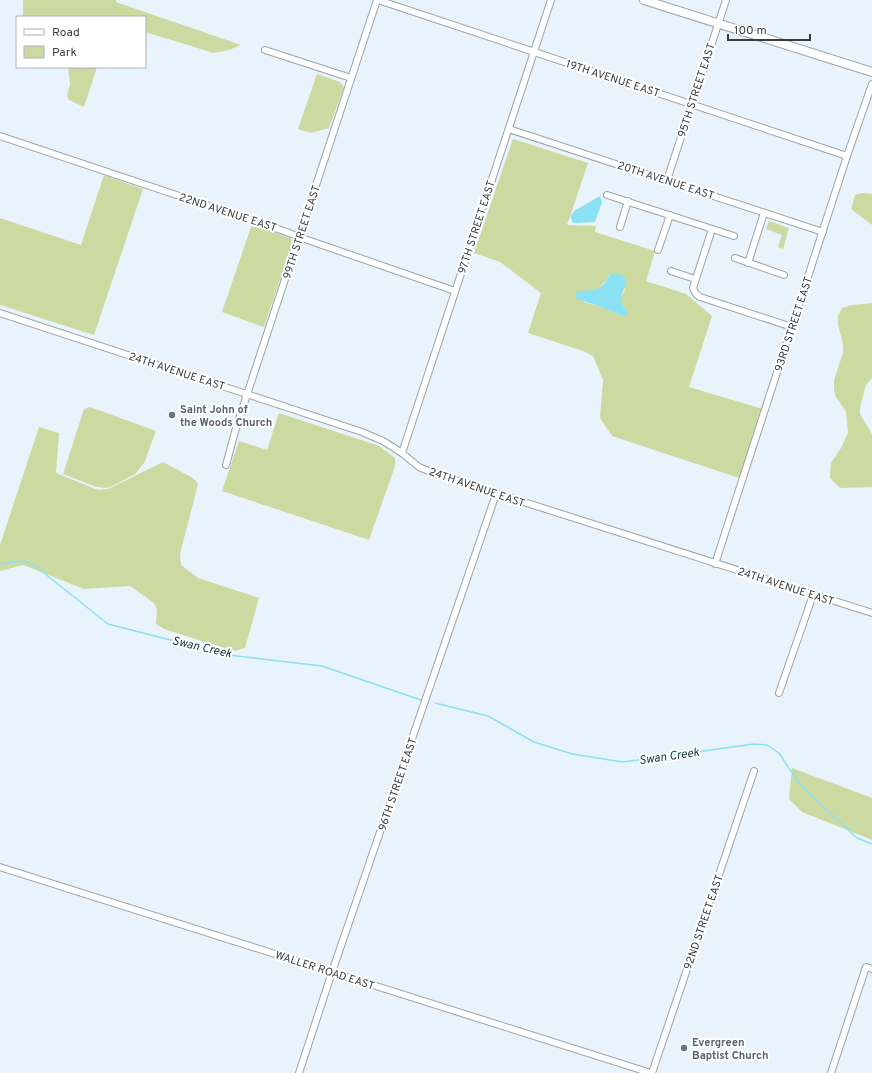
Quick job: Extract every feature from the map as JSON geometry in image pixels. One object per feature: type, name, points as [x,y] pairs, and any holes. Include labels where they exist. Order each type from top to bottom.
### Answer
[{"type":"main road","points":[[644,0],[872,72]]},
{"type":"street","name":"19TH AVENUE EAST","points":[[377,0],[847,156]]},
{"type":"street","name":"99TH STREET EAST","points":[[226,465],[236,428],[377,0]]},
{"type":"street","name":"97TH STREET EAST","points":[[402,453],[551,0]]},
{"type":"street","name":"95TH STREET EAST","points":[[667,180],[726,0]]},
{"type":"street","points":[[265,50],[351,78]]},
{"type":"street","name":"93RD STREET EAST","points":[[714,564],[847,156],[872,84]]},
{"type":"street","name":"20TH AVENUE EAST","points":[[509,129],[823,232]]},
{"type":"street","name":"22ND AVENUE EAST","points":[[0,136],[284,231],[455,291]]},
{"type":"street","points":[[607,194],[734,236]]},
{"type":"street","points":[[620,227],[628,202]]},
{"type":"street","points":[[748,263],[764,212]]},
{"type":"street","points":[[658,250],[670,215]]},
{"type":"street","points":[[712,229],[695,279],[693,288],[694,292],[698,296],[792,327]]},
{"type":"street","points":[[735,258],[784,275]]},
{"type":"street","points":[[671,271],[695,279]]},
{"type":"street","name":"24TH AVENUE EAST","points":[[0,313],[362,432],[383,440],[419,467],[436,474],[714,564],[872,613]]},
{"type":"street","name":"96TH STREET EAST","points":[[299,1073],[332,972],[496,494]]},
{"type":"street","points":[[780,693],[814,595]]},
{"type":"street","name":"92ND STREET EAST","points":[[651,1073],[754,771]]},
{"type":"street","name":"WALLER ROAD EAST","points":[[0,867],[651,1073]]},
{"type":"street","points":[[831,1073],[869,968]]},
{"type":"green space","points":[[23,0],[116,0],[116,2],[241,45],[229,50],[214,53],[146,32],[146,16],[23,16]]},
{"type":"green space","points":[[68,68],[97,68],[84,107],[69,100],[67,96],[70,84]]},
{"type":"green space","points":[[317,74],[340,82],[344,87],[329,128],[311,133],[298,129]]},
{"type":"green space","points":[[513,139],[588,163],[567,224],[596,226],[595,232],[655,251],[646,281],[686,294],[712,316],[689,387],[763,409],[739,478],[612,436],[600,418],[603,380],[593,356],[583,351],[528,333],[541,293],[500,262],[474,253]],"holes":[[[610,274],[625,289],[621,301],[627,312],[623,316],[599,306],[583,302],[601,286]]]},
{"type":"green space","points":[[104,175],[143,189],[94,335],[0,305],[0,218],[81,245]]},
{"type":"green space","points":[[862,193],[872,194],[872,225],[851,209],[855,195]]},
{"type":"green space","points":[[769,221],[789,228],[783,249],[778,247],[782,235],[766,229]]},
{"type":"green space","points":[[252,224],[290,238],[293,242],[264,327],[222,312]]},
{"type":"green space","points":[[872,303],[872,378],[866,385],[860,407],[860,414],[872,434],[872,487],[840,488],[830,478],[831,463],[841,448],[848,433],[846,412],[836,397],[834,390],[834,380],[843,353],[838,316],[842,308],[852,305]]},
{"type":"green space","points":[[90,407],[156,431],[144,463],[135,474],[110,487],[103,488],[94,486],[63,474],[84,409]]},
{"type":"green space","points":[[279,413],[379,446],[395,458],[395,466],[369,540],[222,491],[239,441],[267,450]]},
{"type":"green space","points":[[39,427],[59,433],[56,473],[98,490],[108,489],[163,462],[193,478],[198,484],[180,554],[181,565],[198,578],[259,598],[245,648],[234,651],[164,629],[156,624],[157,609],[154,603],[130,586],[84,589],[23,565],[0,571],[0,545]]},
{"type":"green space","points":[[792,768],[872,798],[872,840],[802,812],[789,799]]},
{"type":"water","points":[[600,196],[602,202],[595,222],[572,222],[571,216],[574,211]]},
{"type":"water","points":[[616,273],[624,276],[626,282],[621,300],[627,315],[623,316],[577,299],[575,295],[578,291],[594,290],[601,287],[610,274]]},
{"type":"waterway","name":"Swan Creek","points":[[0,564],[23,561],[34,565],[108,624],[229,655],[322,666],[421,700]]},
{"type":"waterway","name":"Swan Creek","points":[[435,703],[488,716],[534,742],[572,754],[623,762],[754,744],[767,745],[779,753],[801,786],[857,838],[872,844]]},
{"type":"place","name":"Saint John of the Woods Church","points":[[172,415]]},
{"type":"place","name":"Evergreen Baptist Church","points":[[684,1048]]}]
